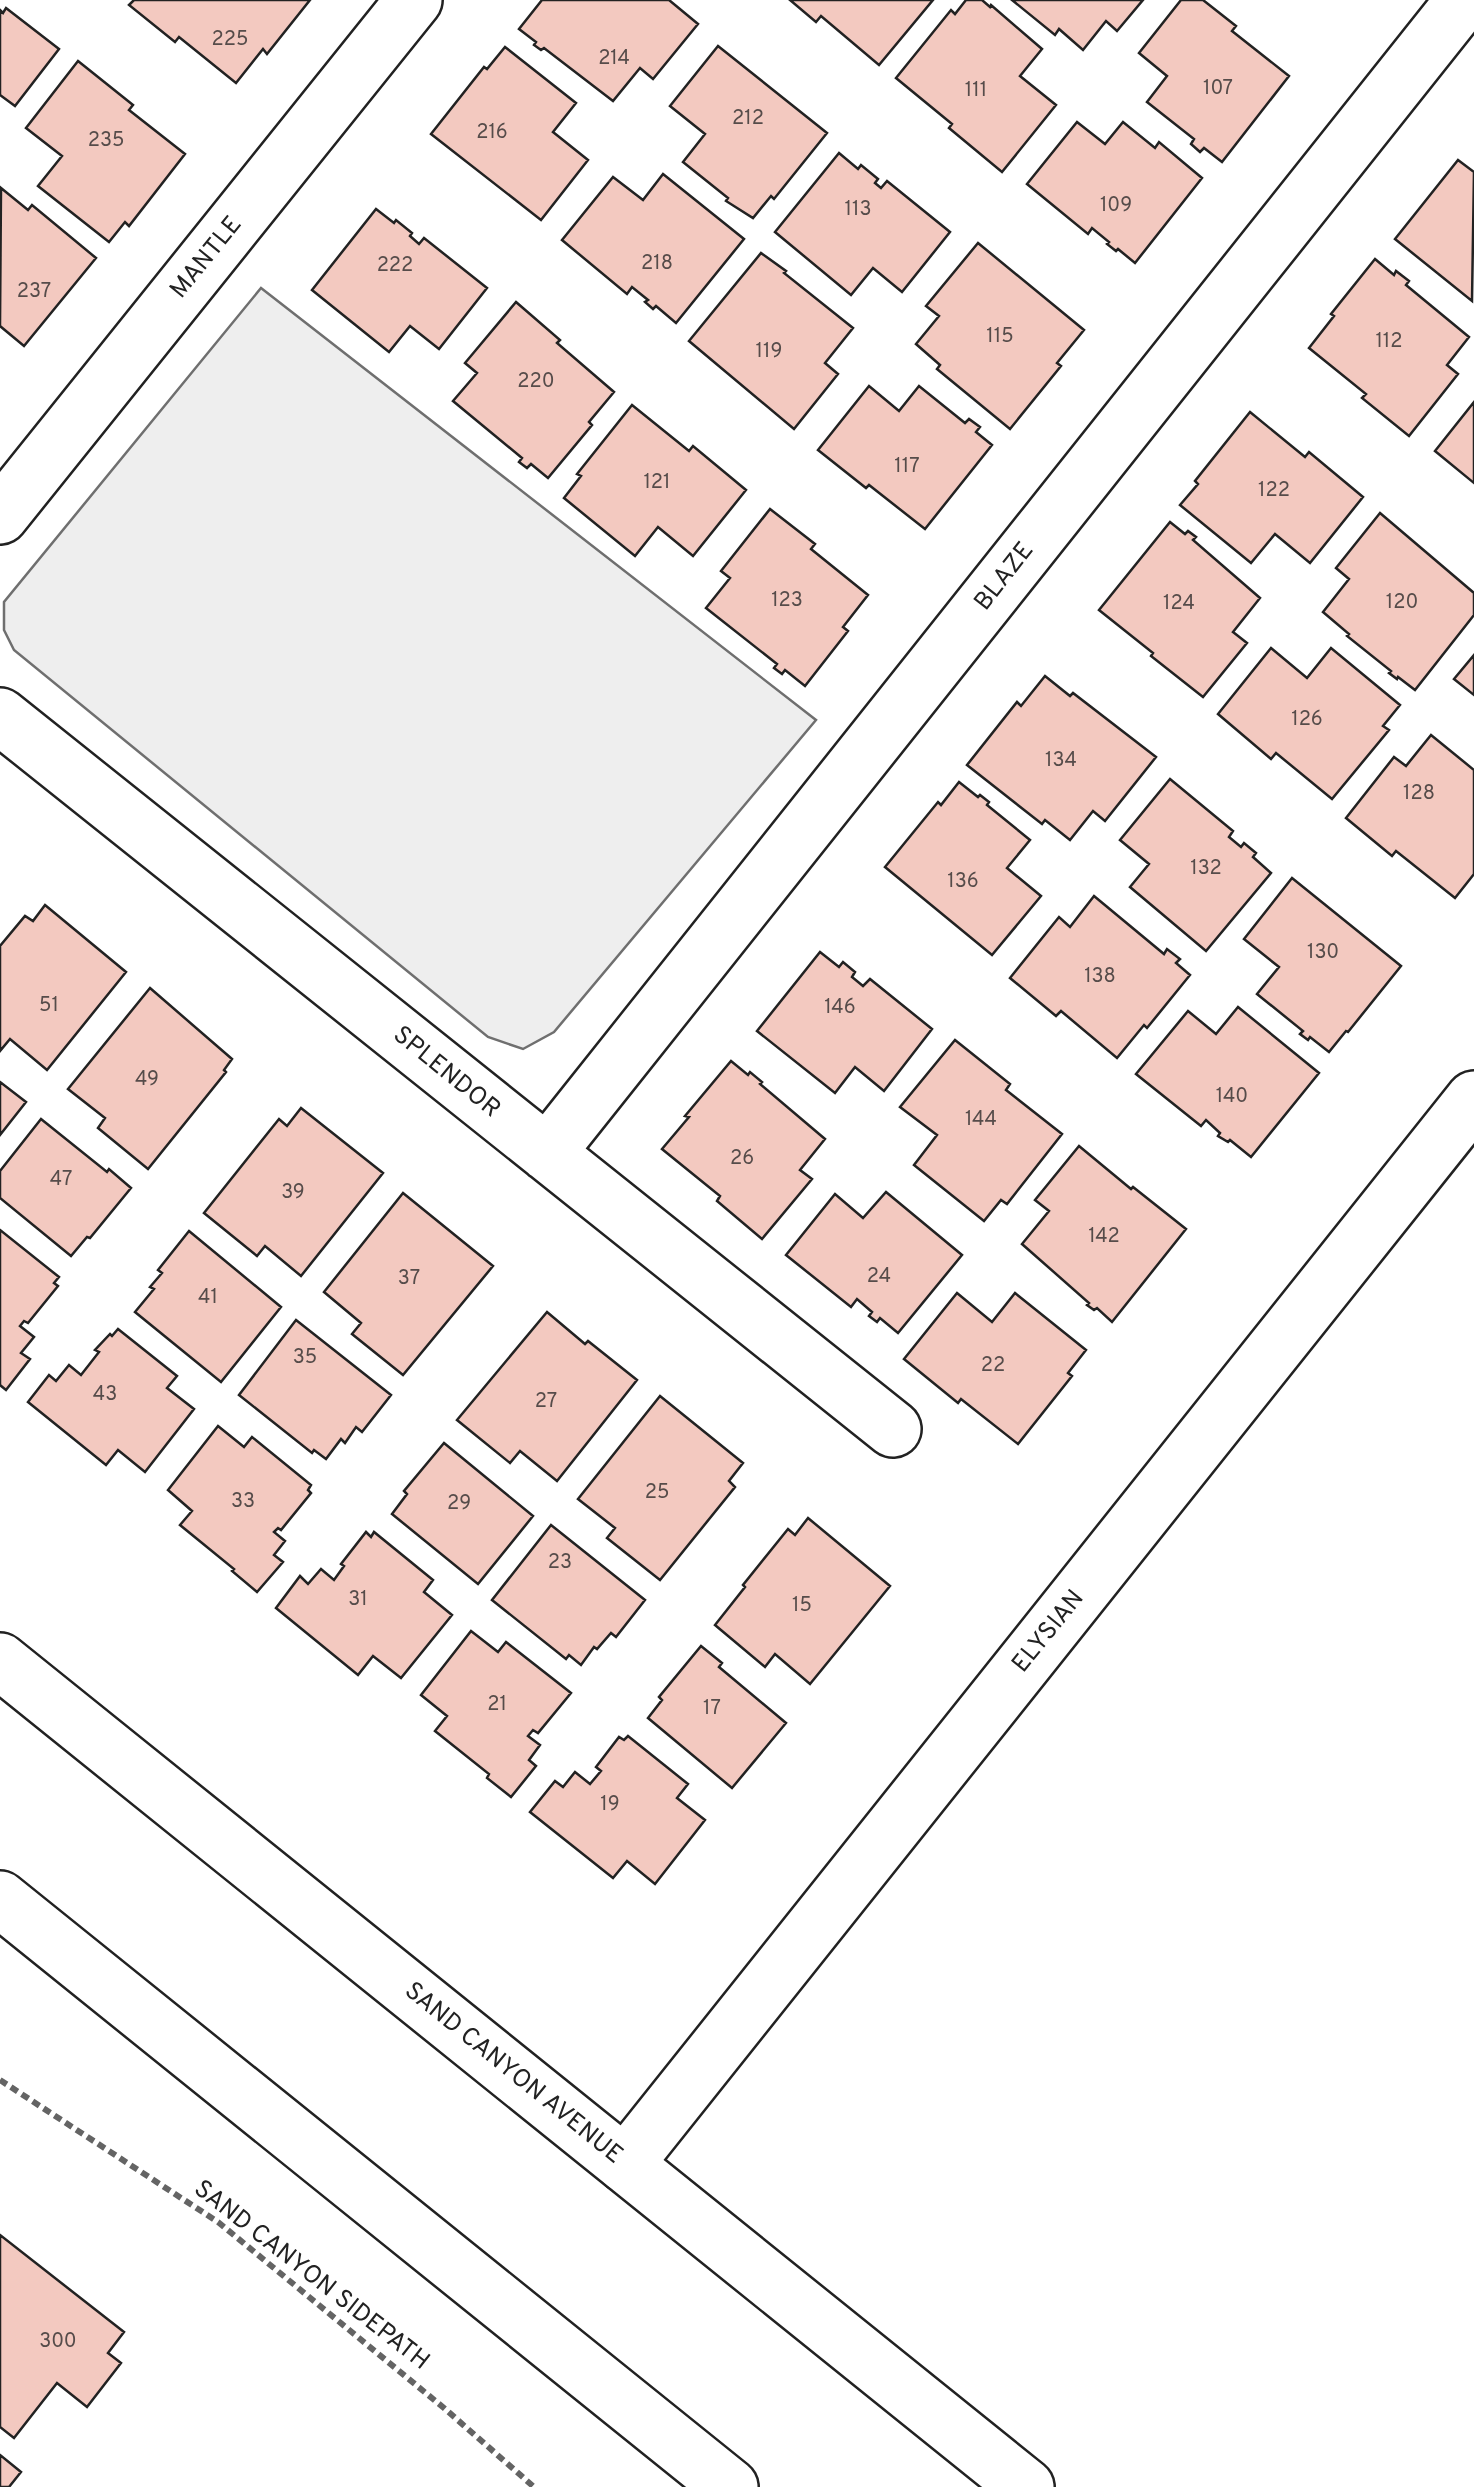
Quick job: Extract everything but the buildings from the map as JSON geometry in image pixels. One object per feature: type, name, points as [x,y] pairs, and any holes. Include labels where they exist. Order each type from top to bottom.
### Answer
[{"type":"street","name":"MANTLE","points":[[0,516],[414,0]]},
{"type":"street","name":"BLAZE","points":[[547,1153],[1464,0]]},
{"type":"street","name":"SPLENDOR","points":[[0,716],[893,1429]]},
{"type":"street","name":"ELYSIAN","points":[[625,2164],[1474,1099]]},
{"type":"street","name":"SAND CANYON AVENUE","points":[[0,1662],[1026,2487]]},
{"type":"street","points":[[0,1899],[730,2487]]},
{"type":"path","name":"SAND CANYON SIDEPATH","points":[[0,2080],[218,2222],[534,2487]]},
{"type":"shaded area","points":[[261,288],[816,720],[554,1032],[523,1049],[488,1037],[14,650],[4,630],[4,602]]}]
